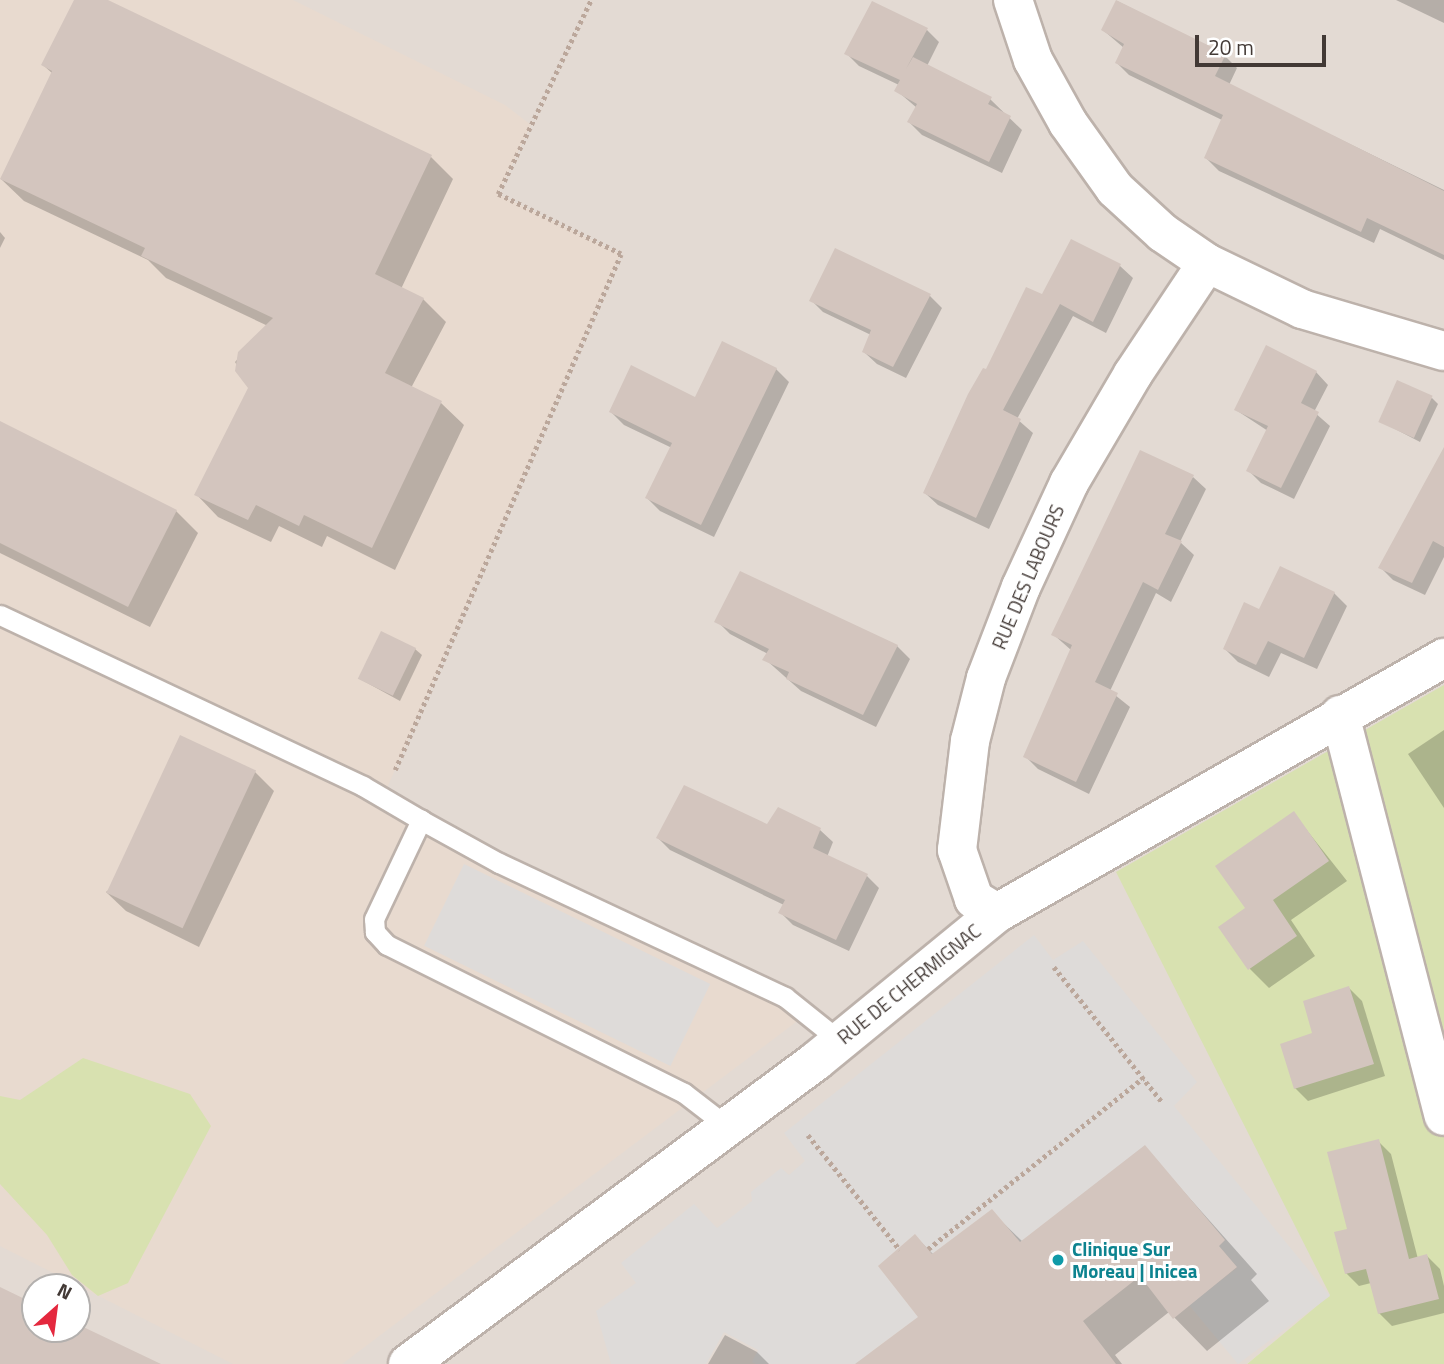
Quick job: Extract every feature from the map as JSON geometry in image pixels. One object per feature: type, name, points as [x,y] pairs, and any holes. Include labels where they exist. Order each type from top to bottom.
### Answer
[{"type":"street","points":[[1013,0],[1033,60],[1068,123],[1115,189],[1163,233],[1207,263],[1301,309],[1444,351]]},
{"type":"street","name":"RUE DES LABOURS","points":[[997,912],[974,899],[957,850],[970,741],[986,678],[1021,587],[1069,483],[1133,374],[1207,263]]},
{"type":"street","name":"RUE DE CHERMIGNAC","points":[[408,1364],[728,1127],[839,1041],[997,912],[1444,658]]},
{"type":"street","points":[[1340,715],[1444,1116]]},
{"type":"lane","points":[[0,615],[383,798],[499,863],[785,997],[839,1041]]},
{"type":"lane","points":[[421,820],[374,919],[375,932],[387,945],[684,1093],[728,1127]]},
{"type":"path","points":[[383,798],[621,254],[498,194],[591,0]]},
{"type":"path","points":[[1054,967],[1163,1103]]},
{"type":"path","points":[[928,1249],[1143,1079]]},
{"type":"path","points":[[808,1135],[900,1250]]},
{"type":"shaded area","points":[[0,0],[1444,0],[1444,1364],[1330,1296],[1247,1364],[0,1364]]},
{"type":"shaded area","points":[[0,0],[293,0],[505,105],[531,125],[498,194],[621,254],[383,797],[808,1013],[342,1364],[233,1364],[91,1292],[91,1273],[53,1273],[0,1246]]},
{"type":"shaded area","points":[[464,864],[710,984],[670,1066],[424,946]]},
{"type":"shaded area","points":[[1034,935],[1053,960],[1083,941],[1197,1082],[1174,1106],[1330,1296],[1238,1364],[1189,1305],[1237,1268],[1219,1246],[1225,1240],[1145,1146],[1020,1242],[992,1209],[932,1254],[915,1234],[878,1266],[918,1317],[872,1351],[865,1364],[756,1364],[752,1362],[758,1350],[724,1332],[706,1364],[611,1364],[596,1311],[636,1283],[621,1263],[694,1204],[717,1228],[752,1201],[751,1192],[781,1168],[789,1175],[805,1161],[784,1133]]},
{"type":"green space","points":[[1444,685],[1444,1364],[1247,1364],[1330,1295],[1116,872]]},
{"type":"green space","points":[[83,1058],[190,1094],[211,1126],[128,1283],[98,1296],[91,1290],[91,1273],[71,1273],[47,1235],[0,1184],[0,1096],[20,1100]]},
{"type":"building","points":[[74,0],[108,0],[432,155],[375,274],[424,298],[385,373],[442,401],[372,548],[304,515],[299,526],[256,505],[248,520],[194,495],[248,388],[235,371],[238,352],[273,318],[141,256],[145,248],[0,179],[52,71],[41,65]]},
{"type":"building","points":[[1116,0],[1226,54],[1215,76],[1444,191],[1444,255],[1367,218],[1361,232],[1204,158],[1223,115],[1115,63],[1124,44],[1101,30]]},
{"type":"building","points":[[872,1],[928,28],[906,69],[913,57],[992,97],[988,104],[1011,116],[989,162],[907,122],[917,104],[894,91],[900,80],[844,54]]},
{"type":"building","points":[[1071,239],[1121,264],[1093,322],[1060,304],[1003,410],[1021,419],[976,518],[923,493],[968,394],[983,368],[986,369],[1026,287],[1042,294]]},
{"type":"building","points":[[835,248],[931,294],[893,367],[862,352],[871,330],[809,301]]},
{"type":"building","points":[[722,341],[777,368],[701,525],[645,498],[672,443],[609,412],[631,365],[695,397]]},
{"type":"building","points":[[1266,345],[1317,371],[1301,403],[1319,412],[1281,488],[1246,471],[1268,426],[1234,410]]},
{"type":"building","points":[[1397,380],[1433,396],[1414,438],[1378,422]]},
{"type":"building","points":[[0,421],[177,510],[128,607],[0,543]]},
{"type":"building","points":[[1444,447],[1444,547],[1433,541],[1412,583],[1378,568]]},
{"type":"building","points":[[1140,450],[1194,475],[1165,534],[1182,541],[1158,590],[1143,582],[1095,682],[1118,693],[1076,782],[1023,757],[1072,645],[1051,635]]},
{"type":"building","points":[[1280,566],[1335,592],[1304,658],[1268,641],[1256,665],[1223,649],[1244,602],[1259,609]]},
{"type":"building","points":[[740,571],[898,645],[863,715],[786,679],[789,672],[762,660],[769,649],[714,622]]},
{"type":"building","points":[[381,631],[416,648],[393,696],[358,679]]},
{"type":"building","points":[[180,735],[256,770],[183,928],[106,893]]},
{"type":"building","points":[[684,785],[767,824],[778,807],[821,828],[813,848],[868,874],[836,940],[778,913],[785,900],[656,838]]},
{"type":"building","points":[[1294,811],[1329,861],[1273,900],[1297,936],[1248,970],[1218,927],[1245,908],[1215,866]]},
{"type":"building","points":[[1349,986],[1374,1064],[1294,1089],[1280,1044],[1312,1033],[1303,1001]]},
{"type":"building","points":[[1379,1139],[1409,1259],[1427,1254],[1439,1299],[1378,1314],[1366,1269],[1345,1274],[1334,1232],[1347,1229],[1327,1152]]},
{"type":"building","name":"Clinique Sur Moreau | Inicea","points":[[1145,1145],[1225,1240],[1219,1246],[1237,1267],[1173,1319],[1140,1276],[1083,1321],[1116,1364],[855,1364],[918,1317],[878,1266],[915,1234],[932,1254],[992,1209],[1020,1242]]},
{"type":"building","points":[[0,1287],[21,1297],[21,1343],[91,1343],[91,1331],[161,1364],[0,1364]]},
{"type":"place","name":"Clinique Sur Moreau | Inicea","points":[[1058,1260]]}]
